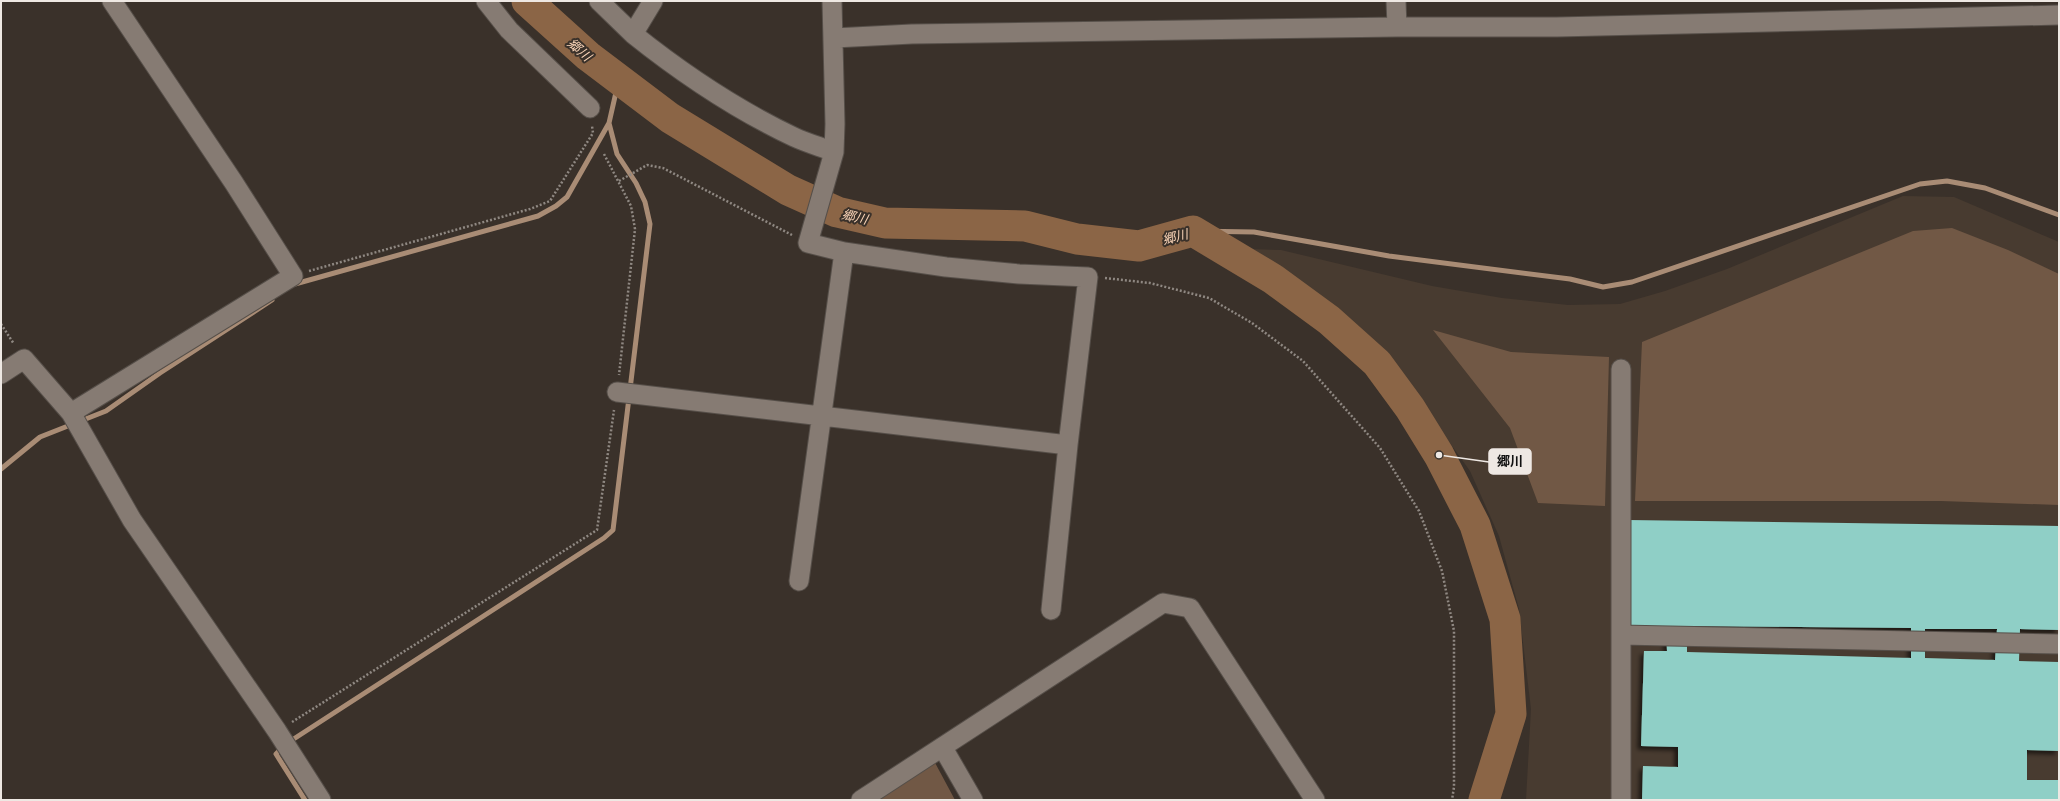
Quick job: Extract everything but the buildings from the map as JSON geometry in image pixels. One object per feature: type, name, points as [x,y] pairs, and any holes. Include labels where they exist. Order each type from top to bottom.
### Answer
[{"type":"street","points":[[71,413],[293,276],[234,183],[112,1]]},
{"type":"street","points":[[486,1],[509,30],[590,108]]},
{"type":"street","points":[[599,1],[633,34],[665,60],[733,105],[795,138],[834,152]]},
{"type":"street","points":[[633,34],[653,1]]},
{"type":"street","points":[[832,1],[834,38],[834,152],[808,243],[844,252],[946,268],[1019,274],[1088,277],[1068,446],[1051,610]]},
{"type":"street","points":[[1396,1],[1397,27]]},
{"type":"street","points":[[834,38],[912,34],[1397,27],[1557,27],[2059,15]]},
{"type":"street","points":[[799,581],[844,252]]},
{"type":"street","points":[[1,374],[24,359],[71,413],[132,520],[277,732],[321,800]]},
{"type":"street","points":[[1620,369],[1621,800]]},
{"type":"street","points":[[617,392],[1068,446]]},
{"type":"street","points":[[861,800],[943,748],[976,724],[1008,705],[1163,603],[1190,608],[1315,800]]},
{"type":"street","points":[[1621,635],[2059,644]]},
{"type":"street","points":[[943,748],[973,800]]},
{"type":"path","points":[[293,276],[530,209],[550,201],[593,133],[590,108]]},
{"type":"path","points":[[277,732],[597,530],[617,392],[635,229],[631,206],[604,154]]},
{"type":"path","points":[[619,181],[647,165],[663,168],[808,243]]},
{"type":"path","points":[[1088,277],[1150,283],[1209,298],[1252,323],[1303,361],[1380,448],[1419,511],[1442,571],[1454,631],[1454,787],[1452,800]]},
{"type":"path","points":[[1,324],[24,359]]},
{"type":"shaded area","points":[[1903,196],[1954,197],[2059,242],[2059,800],[1526,800],[1531,709],[1519,609],[1499,536],[1470,471],[1414,393],[1345,319],[1249,249],[1281,250],[1432,286],[1502,298],[1568,305],[1620,304],[1665,291],[1727,269]]},
{"type":"shaded area","points":[[1952,228],[2008,250],[2059,274],[2059,505],[1941,501],[1635,501],[1642,342],[1913,231]]},
{"type":"shaded area","points":[[1433,330],[1511,352],[1609,357],[1605,506],[1538,503],[1510,428]]},
{"type":"shaded area","points":[[933,759],[955,800],[871,800]]},
{"type":"waterway","name":"郷川","points":[[527,1],[588,56],[670,118],[788,190],[837,212],[885,223],[1025,226],[1077,239],[1139,246],[1193,231],[1273,279],[1329,320],[1377,363],[1410,408],[1439,455],[1475,525],[1505,619],[1511,714],[1484,800]]},
{"type":"waterway","points":[[295,284],[538,216],[556,206],[567,197],[609,123],[619,79]]},
{"type":"waterway","points":[[289,742],[604,538],[613,530],[650,224],[645,202],[636,183],[617,154],[609,123]]},
{"type":"waterway","points":[[1193,231],[1254,232],[1389,256],[1570,279],[1603,287],[1632,282],[1920,184],[1947,181],[1985,188],[2059,215]]},
{"type":"waterway","points":[[1,469],[40,437],[106,411],[160,373],[272,300]]},
{"type":"waterway","points":[[283,747],[276,754],[305,800]]},
{"type":"place","name":"郷川","points":[[1439,455]]}]
